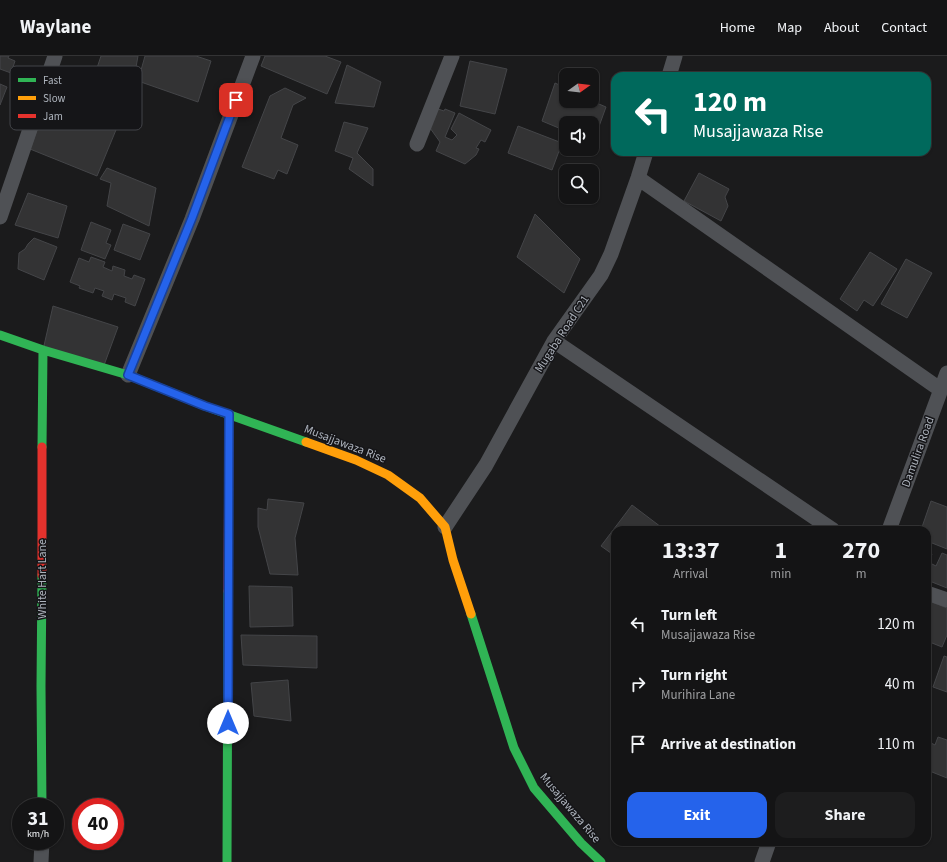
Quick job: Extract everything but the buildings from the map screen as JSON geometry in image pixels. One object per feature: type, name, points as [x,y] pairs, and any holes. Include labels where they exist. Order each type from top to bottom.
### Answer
[{"type":"street","points":[[52,66],[55,56]]},
{"type":"street","points":[[128,375],[192,218],[253,56]]},
{"type":"street","points":[[416,144],[452,56]]},
{"type":"street","points":[[670,72],[675,56]]},
{"type":"street","points":[[0,217],[30,130]]},
{"type":"street","name":"Mugaba Road C21","points":[[445,527],[486,465],[554,341],[601,275],[611,254],[645,156]]},
{"type":"street","points":[[638,178],[941,390]]},
{"type":"street","name":"Musajjawaza Rise","points":[[0,334],[43,350],[128,375],[205,406],[356,460],[388,475],[420,498],[445,527],[453,560],[514,748],[534,788],[581,843],[601,862]]},
{"type":"street","points":[[554,341],[827,526]]},
{"type":"street","name":"White Hart Lane","points":[[42,798],[43,350]]},
{"type":"street","name":"Damulira Road","points":[[890,526],[947,374]]},
{"type":"street","points":[[227,862],[229,414]]},
{"type":"street","points":[[931,594],[947,600]]},
{"type":"street","points":[[762,862],[768,846]]},
{"type":"street","points":[[41,862],[42,850]]},
{"type":"traffic: fast","points":[[0,335],[43,350],[128,375],[205,406],[306,442]]},
{"type":"traffic: fast","points":[[42,447],[43,350]]},
{"type":"traffic: fast","points":[[42,575],[42,798]]},
{"type":"traffic: fast","points":[[227,862],[228,591]]},
{"type":"traffic: fast","points":[[471,614],[514,748],[534,788],[581,843],[601,862]]},
{"type":"traffic: slow","points":[[306,442],[356,460],[388,475],[420,498],[445,527],[453,560],[471,614]]},
{"type":"traffic: jam","points":[[228,591],[229,414]]},
{"type":"traffic: jam","points":[[42,447],[42,575]]},
{"type":"route","points":[[228,723],[229,414],[128,375],[192,218],[236,100]]}]
